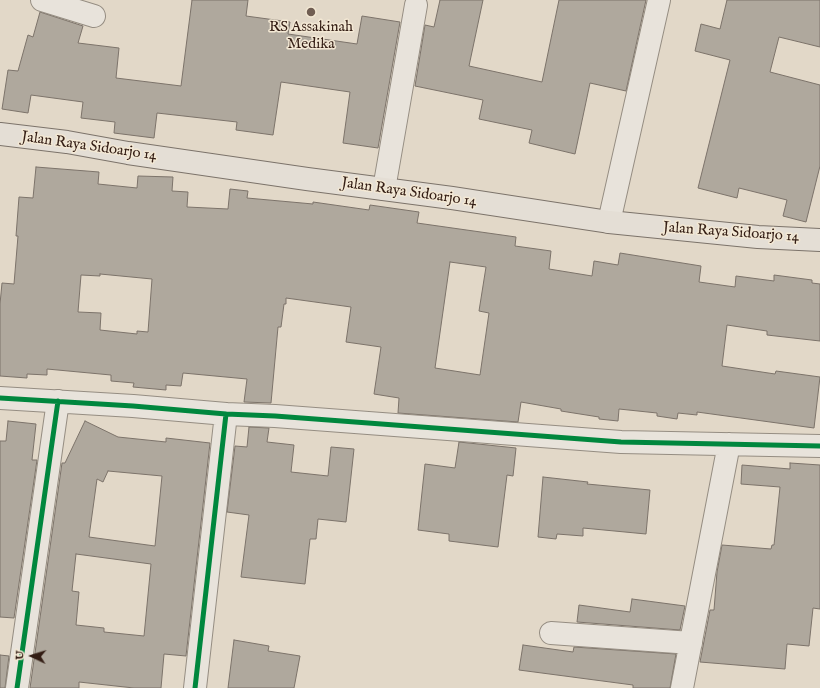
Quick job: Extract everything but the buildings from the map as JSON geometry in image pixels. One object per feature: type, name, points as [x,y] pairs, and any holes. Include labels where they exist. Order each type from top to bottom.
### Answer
[{"type":"main road","name":"Jalan Raya Sidoarjo 14","points":[[0,134],[66,142],[151,156],[609,222],[758,237],[820,240]]},
{"type":"street","points":[[42,0],[94,16]]},
{"type":"street","points":[[609,222],[659,0]]},
{"type":"street","points":[[384,189],[416,5]]},
{"type":"street","points":[[0,398],[133,406],[226,414],[275,416],[621,442],[820,446]]},
{"type":"street","points":[[17,688],[58,401]]},
{"type":"street","points":[[195,688],[226,414]]},
{"type":"street","points":[[682,688],[729,444]]},
{"type":"street","points":[[551,633],[691,643]]},
{"type":"cycle path","points":[[0,398],[133,406],[226,414],[275,416],[621,442],[820,446]]},
{"type":"cycle path","points":[[17,688],[58,401]]},
{"type":"cycle path","points":[[195,688],[226,414]]},
{"type":"place","name":"RS Assakinah Medika","points":[[311,12]]}]
